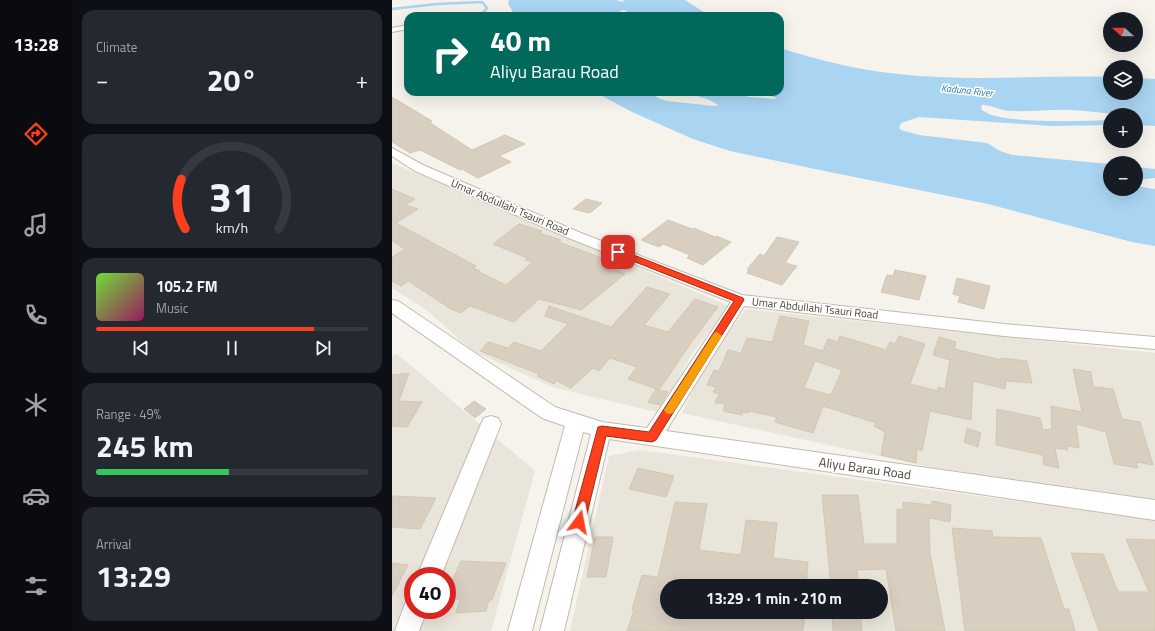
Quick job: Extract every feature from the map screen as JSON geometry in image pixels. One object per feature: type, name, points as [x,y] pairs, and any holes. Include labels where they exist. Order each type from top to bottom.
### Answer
[{"type":"street","points":[[392,30],[404,28]]},
{"type":"street","name":"Umar Abdullahi Tsauri Road","points":[[392,151],[419,168],[576,236],[740,300],[1004,330],[1155,343]]},
{"type":"street","points":[[652,437],[740,300]]},
{"type":"street","name":"Aliyu Barau Road","points":[[394,310],[549,413],[602,430],[1155,510]]},
{"type":"street","points":[[520,631],[576,422]]},
{"type":"street","points":[[433,567],[491,424]]},
{"type":"street","points":[[552,631],[602,430]]},
{"type":"street","points":[[407,631],[412,619]]},
{"type":"shaded area","points":[[392,163],[729,306],[691,355],[660,413],[552,387],[473,351],[425,309],[392,288]]},
{"type":"shaded area","points":[[746,309],[1155,353],[1155,499],[934,468],[682,413],[709,358]]},
{"type":"shaded area","points":[[397,354],[535,471],[491,631],[392,631],[392,356]]},
{"type":"shaded area","points":[[640,450],[1155,520],[1155,631],[570,631],[609,456]]},
{"type":"water","points":[[509,0],[616,0],[624,2],[623,0],[685,0],[704,12],[628,12],[624,10],[620,12],[513,12],[508,3]]},
{"type":"water","name":"Kaduna River","points":[[784,49],[853,67],[883,72],[925,76],[951,78],[1103,77],[1103,100],[1143,100],[1143,78],[1155,79],[1155,126],[1143,125],[1143,108],[1103,108],[1103,113],[1071,110],[1012,111],[982,105],[981,108],[988,113],[1001,117],[1041,121],[1103,120],[1103,125],[1052,126],[919,117],[901,123],[899,128],[901,130],[919,135],[987,143],[1000,151],[1012,155],[1103,163],[1103,196],[1143,196],[1143,187],[1155,189],[1155,246],[1132,242],[988,204],[730,151],[693,139],[632,112],[602,96],[655,96],[668,101],[714,106],[719,105],[697,96],[746,96],[776,99],[771,96],[784,96]]},
{"type":"water","points":[[1143,168],[1155,169],[1155,178],[1143,179]]},
{"type":"building","points":[[392,97],[432,121],[429,122],[472,150],[505,135],[525,144],[499,156],[511,162],[478,178],[420,150],[410,153],[392,142]]},
{"type":"building","points":[[392,189],[415,199],[405,205],[418,209],[396,223],[476,266],[473,268],[480,271],[479,272],[506,285],[533,262],[525,260],[527,258],[493,244],[519,224],[542,231],[539,233],[561,240],[559,242],[604,259],[598,263],[625,274],[581,310],[539,299],[514,322],[470,306],[460,313],[451,309],[408,281],[401,286],[392,281],[392,257],[405,249],[392,241]]},
{"type":"building","points":[[586,199],[602,203],[590,213],[573,209]]},
{"type":"building","points":[[668,220],[731,242],[703,265],[687,258],[690,255],[663,244],[659,247],[641,240]]},
{"type":"building","points":[[777,237],[799,242],[785,263],[797,266],[782,285],[747,273],[749,270],[747,269],[760,254],[764,256]]},
{"type":"building","points":[[895,270],[926,276],[919,300],[881,292],[887,275],[893,276]]},
{"type":"building","points":[[957,278],[990,286],[984,309],[958,302],[960,296],[953,294]]},
{"type":"building","points":[[647,287],[670,294],[644,325],[668,332],[695,299],[718,307],[693,340],[659,390],[668,392],[660,405],[648,402],[657,389],[628,379],[637,367],[610,358],[599,371],[593,368],[571,388],[557,381],[554,384],[537,376],[539,374],[480,351],[488,342],[508,348],[514,342],[541,351],[568,324],[545,316],[549,306],[611,327]]},
{"type":"building","points":[[780,316],[809,321],[803,345],[823,351],[828,339],[838,342],[840,336],[886,350],[890,342],[895,344],[899,336],[925,344],[910,384],[938,391],[938,387],[945,389],[950,360],[933,355],[939,337],[956,342],[954,349],[1001,360],[1001,358],[1027,361],[1032,383],[1006,381],[1005,389],[973,381],[971,420],[930,411],[922,451],[917,449],[916,463],[881,455],[885,432],[874,426],[876,423],[823,406],[813,433],[775,422],[777,417],[749,411],[748,413],[742,412],[742,415],[723,411],[725,404],[715,403],[719,394],[713,392],[716,387],[707,385],[714,370],[719,371],[728,350],[741,353],[747,338],[772,342]],"holes":[[[815,361],[842,370],[831,395],[804,388]]]},
{"type":"building","points":[[1073,369],[1091,372],[1093,386],[1095,387],[1113,389],[1122,419],[1140,422],[1153,465],[1136,462],[1138,468],[1114,464],[1106,432],[1076,424],[1079,448],[1067,446],[1068,450],[1055,448],[1059,468],[1044,465],[1043,455],[996,445],[997,409],[1040,418],[1043,430],[1052,429],[1051,406],[1082,412]]},
{"type":"building","points":[[409,373],[399,401],[422,402],[407,427],[392,426],[392,375]]},
{"type":"building","points":[[474,401],[486,409],[475,418],[464,409]]},
{"type":"building","points":[[967,428],[981,433],[978,447],[964,442]]},
{"type":"building","points":[[638,468],[674,476],[666,497],[629,489]]},
{"type":"building","points":[[822,495],[858,495],[864,544],[897,544],[897,509],[903,510],[903,502],[931,505],[932,501],[951,505],[950,522],[929,518],[930,553],[945,631],[896,631],[886,569],[857,570],[858,579],[830,579]]},
{"type":"building","points":[[392,496],[436,498],[420,529],[392,527]]},
{"type":"building","points":[[675,502],[707,504],[699,550],[741,555],[746,520],[777,523],[773,558],[808,562],[807,579],[660,579],[660,619],[804,619],[803,631],[627,631],[634,610],[632,610],[642,575],[658,577]]},
{"type":"building","points":[[952,528],[992,531],[993,537],[1041,538],[1064,609],[1069,609],[1075,631],[965,631]]},
{"type":"building","points":[[595,537],[613,537],[606,577],[587,577]]},
{"type":"building","points":[[1126,539],[1155,540],[1155,631],[1099,631],[1071,553],[1103,554],[1118,592],[1149,592]]},
{"type":"building","points":[[461,561],[506,563],[492,600],[489,600],[486,611],[456,613],[460,599],[456,599],[456,572]]},
{"type":"building","points":[[392,563],[408,565],[407,567],[404,567],[404,573],[392,596]]},
{"type":"building","points":[[832,619],[861,619],[862,631],[833,631]]},
{"type":"waterway","points":[[392,9],[437,4],[482,2],[487,8],[484,12]]},
{"type":"slow traffic","points":[[670,410],[717,336]]},
{"type":"route","points":[[579,522],[602,430],[652,437],[740,300],[618,252]]}]
